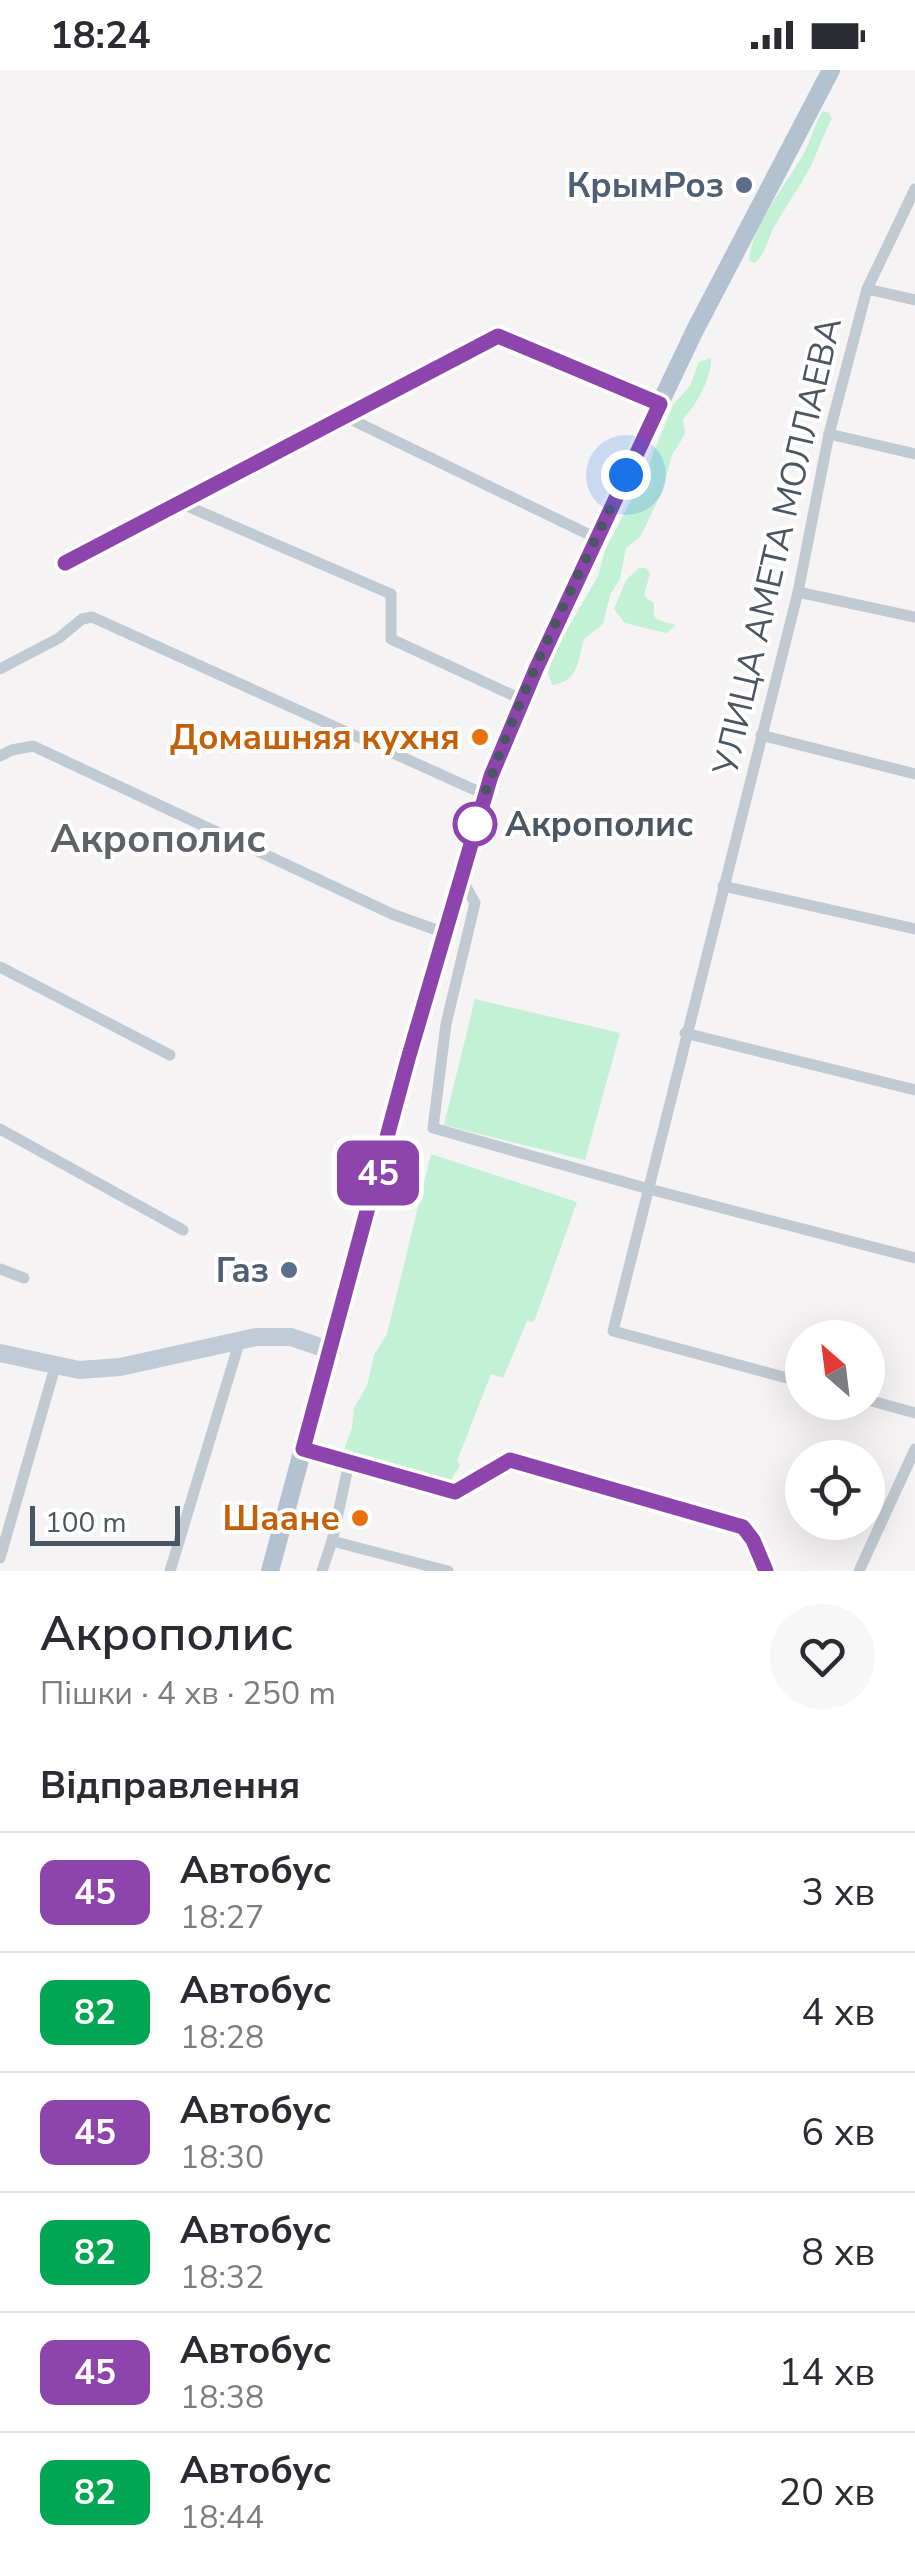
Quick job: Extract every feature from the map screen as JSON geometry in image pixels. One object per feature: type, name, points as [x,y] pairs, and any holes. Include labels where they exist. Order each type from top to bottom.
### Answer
[{"type":"main road","points":[[270,1571],[486,795],[523,700],[596,538],[743,234],[831,70]]},
{"type":"main road","points":[[0,1354],[54,1368],[79,1370],[120,1366],[240,1340],[291,1336],[332,1351]]},
{"type":"street","name":"УЛИЦА АМЕТА МОЛЛАЕВА","points":[[785,1378],[612,1332],[798,592],[829,434],[868,289],[915,189]]},
{"type":"street","points":[[868,289],[915,300]]},
{"type":"street","points":[[65,563],[498,336],[660,404]]},
{"type":"street","points":[[344,416],[596,538]]},
{"type":"street","points":[[829,434],[915,454]]},
{"type":"street","points":[[180,502],[391,594],[391,639],[523,700]]},
{"type":"street","points":[[798,592],[915,617]]},
{"type":"street","points":[[0,669],[60,638],[82,619],[92,617],[486,795]]},
{"type":"street","points":[[761,735],[915,774]]},
{"type":"street","points":[[0,756],[33,746],[392,914],[445,933]]},
{"type":"street","points":[[461,878],[475,904],[446,1024],[433,1128],[915,1258]]},
{"type":"street","points":[[723,886],[915,929]]},
{"type":"street","points":[[0,967],[170,1055]]},
{"type":"street","points":[[685,1033],[915,1090]]},
{"type":"street","points":[[0,1129],[183,1230]]},
{"type":"street","points":[[0,1269],[24,1278]]},
{"type":"street","points":[[170,1571],[240,1340]]},
{"type":"street","points":[[0,1558],[54,1368]]},
{"type":"street","points":[[885,1404],[915,1412]]},
{"type":"street","points":[[303,1449],[455,1492],[510,1460],[743,1527],[766,1571]]},
{"type":"street","points":[[859,1571],[915,1449]]},
{"type":"street","points":[[322,1571],[349,1462]]},
{"type":"street","points":[[332,1541],[448,1571]]},
{"type":"green space","points":[[823,111],[832,119],[812,164],[754,263],[749,260],[757,233],[803,155]]},
{"type":"green space","points":[[711,358],[703,390],[683,419],[685,434],[672,455],[662,492],[640,537],[626,548],[620,579],[610,595],[603,624],[584,639],[568,679],[552,685],[548,673],[556,649],[598,576],[605,550],[644,476],[673,405],[690,386],[699,362]]},
{"type":"green space","points":[[639,568],[650,573],[644,596],[654,603],[654,616],[676,625],[666,633],[625,623],[614,609],[626,580]]},
{"type":"green space","points":[[475,999],[620,1033],[585,1160],[444,1125]]},
{"type":"green space","points":[[431,1154],[577,1202],[534,1322],[527,1321],[503,1378],[491,1374],[457,1461],[460,1465],[448,1485],[343,1452],[354,1408],[367,1386],[374,1355],[387,1334]]},
{"type":"bus line","name":"45","points":[[65,563],[498,336],[660,404],[536,669],[478,814],[303,1449],[455,1492],[510,1460],[743,1527],[766,1571]]},
{"type":"place","name":"КрымРоз","points":[[744,185]]},
{"type":"place","name":"Домашняя кухня","points":[[480,737]]},
{"type":"place","name":"Акрополис","points":[[475,824]]},
{"type":"place","name":"Газ","points":[[289,1270]]},
{"type":"place","name":"Шаане","points":[[360,1518]]},
{"type":"district","name":"Акрополис","points":[[158,838]]},
{"type":"route","points":[[475,824],[536,669],[626,475]]}]
